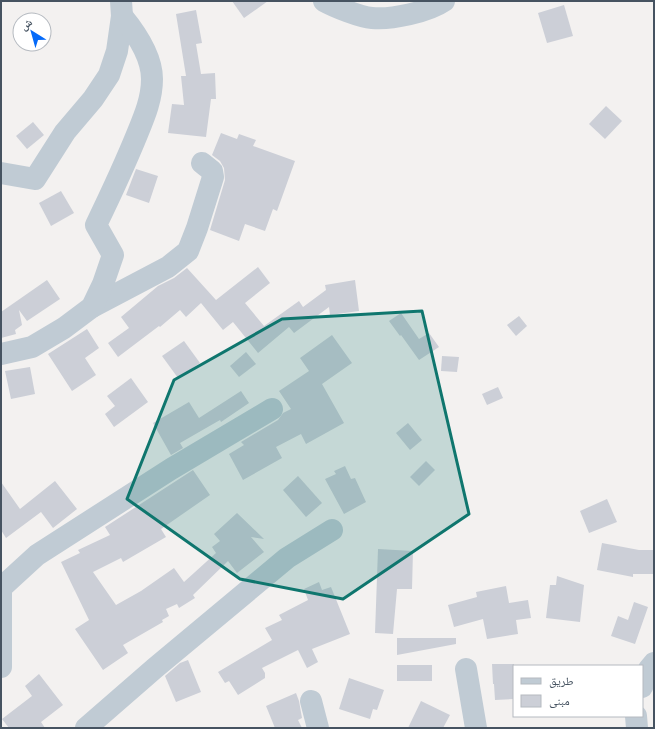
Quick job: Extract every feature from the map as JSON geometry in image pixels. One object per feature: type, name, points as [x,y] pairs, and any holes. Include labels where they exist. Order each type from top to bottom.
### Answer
[{"type":"street","points":[[324,1],[333,6],[371,18],[400,17],[437,6],[444,1]]},
{"type":"street","points":[[1,173],[35,179],[65,132],[92,99],[109,75],[117,51],[122,9]]},
{"type":"street","points":[[92,307],[103,284],[113,255],[96,224],[134,142],[150,102],[152,84],[147,56],[122,9]]},
{"type":"street","points":[[1,354],[32,346],[64,328],[92,307],[168,267],[188,251],[213,177],[212,172],[202,163]]},
{"type":"street","points":[[1,667],[1,588],[37,555],[170,469],[272,409]]},
{"type":"street","points":[[86,728],[287,558],[332,530]]},
{"type":"street","points":[[643,684],[649,669],[654,663]]},
{"type":"street","points":[[466,669],[476,728]]},
{"type":"street","points":[[311,701],[318,728]]},
{"type":"street","points":[[636,717],[637,728]]},
{"type":"highlighted area","points":[[422,311],[469,514],[343,599],[240,579],[127,499],[174,380],[282,319]]},
{"type":"building","points":[[232,1],[268,1],[244,18]]},
{"type":"building","points":[[564,5],[573,36],[547,43],[538,13]]},
{"type":"building","points":[[196,10],[202,43],[196,44],[201,74],[215,73],[216,99],[211,99],[206,137],[168,133],[172,104],[184,105],[181,76],[186,76],[176,14]]},
{"type":"building","points":[[606,106],[622,121],[605,139],[589,124]]},
{"type":"building","points":[[33,122],[44,135],[27,149],[16,136]]},
{"type":"building","points":[[221,133],[237,139],[239,134],[256,140],[253,146],[295,161],[277,211],[273,209],[265,231],[245,224],[239,241],[210,230],[225,180],[224,168],[220,161],[212,155]]},
{"type":"building","points":[[136,169],[158,176],[149,203],[126,195]]},
{"type":"building","points":[[61,191],[74,213],[51,226],[39,203]]},
{"type":"building","points":[[258,267],[270,283],[245,303],[264,326],[299,301],[303,307],[326,290],[325,285],[355,280],[359,311],[330,315],[329,307],[294,333],[289,327],[258,353],[233,322],[223,330],[201,303],[186,317],[180,310],[160,327],[159,326],[118,357],[108,343],[129,328],[121,317],[158,286],[174,278],[187,268],[216,300]]},
{"type":"building","points":[[47,280],[60,299],[27,321],[19,310],[22,325],[15,330],[16,334],[1,338],[1,312]]},
{"type":"building","points":[[401,313],[419,339],[429,333],[439,347],[419,360],[389,321]]},
{"type":"building","points":[[519,316],[527,326],[516,336],[507,325]]},
{"type":"building","points":[[87,329],[99,348],[85,358],[96,375],[72,391],[48,354]]},
{"type":"building","points":[[332,335],[352,363],[322,384],[344,423],[306,444],[301,434],[276,447],[282,458],[243,480],[229,454],[244,445],[241,442],[278,420],[283,413],[291,409],[279,391],[309,371],[300,358]]},
{"type":"building","points":[[184,341],[200,363],[178,378],[162,356]]},
{"type":"building","points":[[246,352],[256,364],[239,377],[230,366]]},
{"type":"building","points":[[442,356],[459,357],[457,372],[441,371]]},
{"type":"building","points":[[30,367],[35,394],[11,399],[5,371]]},
{"type":"building","points":[[131,378],[148,402],[114,427],[105,414],[115,406],[107,396]]},
{"type":"building","points":[[498,387],[503,398],[487,405],[482,394]]},
{"type":"building","points":[[241,391],[249,403],[221,422],[220,420],[180,443],[183,448],[171,455],[153,423],[189,402],[199,418]]},
{"type":"building","points":[[408,423],[422,440],[410,450],[396,433]]},
{"type":"building","points":[[426,461],[435,470],[419,486],[410,477]]},
{"type":"building","points":[[345,466],[351,479],[355,478],[366,502],[344,514],[325,479],[336,474],[334,471]]},
{"type":"building","points":[[193,470],[210,495],[161,529],[166,537],[123,562],[121,558],[93,572],[116,605],[141,591],[174,568],[184,582],[216,553],[212,547],[220,541],[214,534],[237,513],[264,539],[251,537],[264,552],[237,573],[228,561],[193,595],[195,598],[179,608],[177,604],[166,609],[169,616],[162,620],[163,622],[123,645],[128,653],[103,670],[75,629],[89,620],[61,562],[80,553],[78,550],[110,535],[105,527]]},
{"type":"building","points":[[298,476],[322,503],[306,517],[283,490]]},
{"type":"building","points":[[55,481],[77,509],[53,528],[41,512],[6,538],[1,530],[1,482],[20,509]]},
{"type":"building","points":[[607,499],[617,522],[589,533],[580,511]]},
{"type":"building","points":[[602,543],[639,550],[654,550],[654,574],[633,574],[633,577],[597,570]]},
{"type":"building","points":[[378,549],[413,551],[412,589],[397,589],[393,634],[375,633]]},
{"type":"building","points":[[557,576],[584,585],[580,622],[546,618],[550,585],[556,585]]},
{"type":"building","points":[[319,582],[322,590],[331,587],[350,634],[312,649],[318,662],[307,668],[298,650],[262,668],[265,673],[265,678],[238,695],[229,681],[225,683],[218,672],[272,640],[265,628],[282,620],[279,615],[308,600],[304,589]]},
{"type":"building","points":[[506,586],[509,603],[528,600],[531,618],[516,620],[518,634],[487,639],[483,619],[454,627],[448,605],[477,597],[476,592]]},
{"type":"building","points":[[634,602],[648,607],[635,644],[611,636],[618,616],[628,620]]},
{"type":"building","points":[[397,638],[456,638],[456,644],[397,655]]},
{"type":"building","points":[[188,660],[201,692],[176,702],[165,676],[180,663]]},
{"type":"building","points":[[492,664],[514,664],[513,699],[495,700]]},
{"type":"building","points":[[397,665],[432,665],[432,681],[397,681]]},
{"type":"building","points":[[39,674],[63,705],[41,722],[45,728],[9,728],[2,719],[32,696],[25,686]]},
{"type":"building","points":[[349,678],[384,690],[377,710],[373,709],[370,719],[339,709]]},
{"type":"building","points":[[296,693],[302,718],[298,720],[302,728],[275,728],[266,706]]},
{"type":"building","points":[[421,701],[450,715],[443,728],[408,728]]}]
